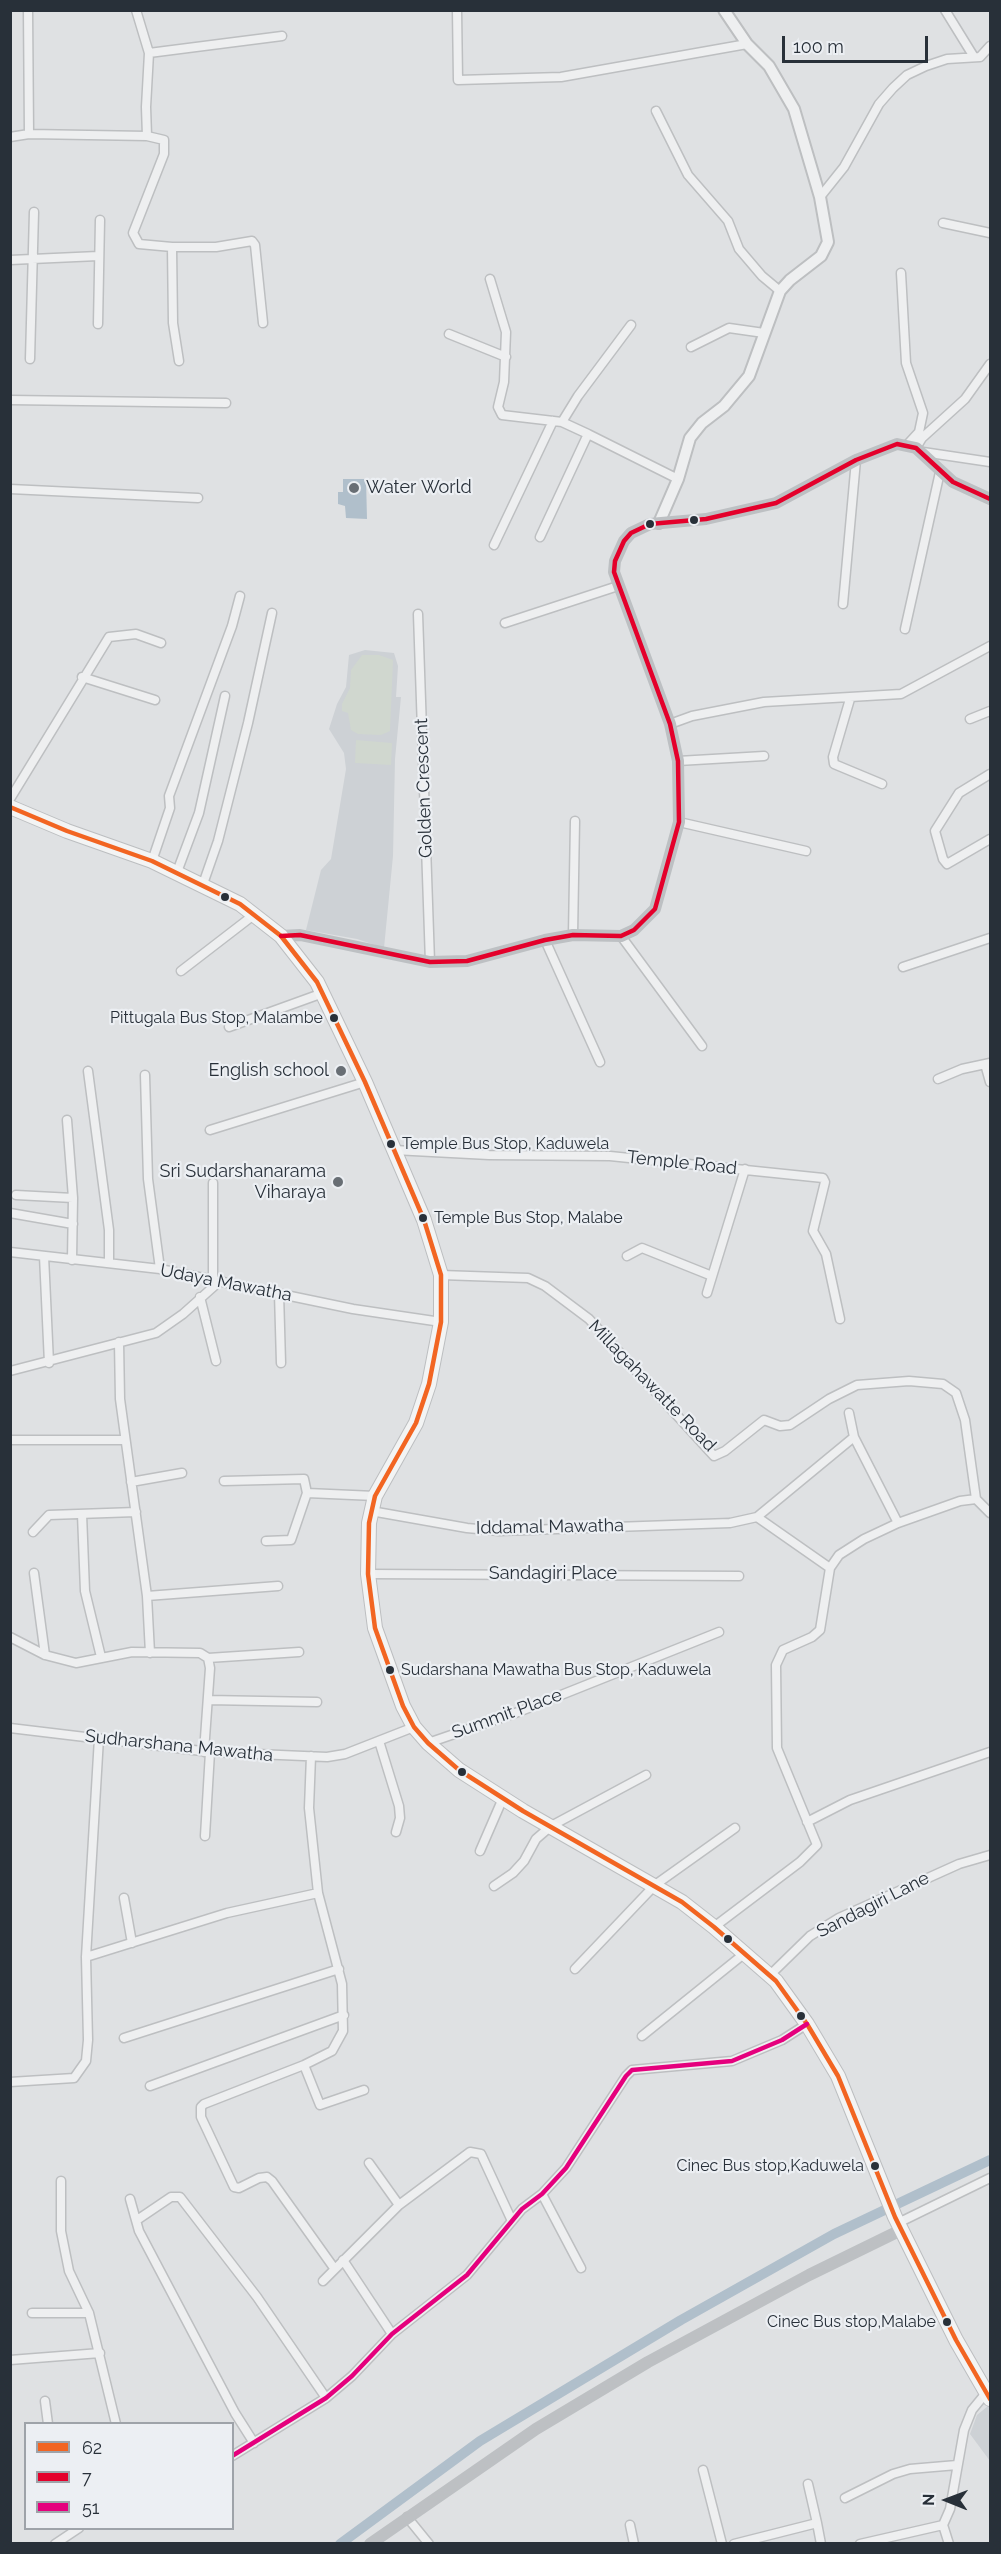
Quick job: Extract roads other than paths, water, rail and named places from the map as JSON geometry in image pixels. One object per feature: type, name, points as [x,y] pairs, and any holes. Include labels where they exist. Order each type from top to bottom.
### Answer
[{"type":"main road","points":[[281,936],[300,934],[430,962],[467,961],[545,940],[573,935],[621,936],[634,930],[656,909],[679,822],[678,761],[670,723],[614,572],[615,561],[624,541],[645,525],[706,519],[776,503],[856,460],[897,444],[915,448],[953,482],[990,499]]},
{"type":"main road","points":[[10,807],[67,831],[152,861],[203,884],[255,914],[281,936],[323,993],[365,1082],[424,1220],[441,1275],[441,1322],[429,1384],[416,1423],[375,1496],[371,1511],[368,1574],[378,1637],[396,1688],[414,1727],[428,1743],[459,1770],[503,1798],[655,1885],[714,1927],[769,1976],[807,2024],[838,2076],[898,2223],[956,2340],[988,2396]]},
{"type":"main road","points":[[370,2544],[536,2429],[648,2362],[809,2275],[898,2223]]},
{"type":"street","points":[[28,10],[30,134]]},
{"type":"street","points":[[136,10],[149,53],[147,136]]},
{"type":"street","points":[[457,10],[458,80],[561,77],[747,44]]},
{"type":"street","points":[[659,523],[678,479],[690,438],[702,423],[724,406],[749,376],[780,291],[823,254],[828,242],[820,197],[794,109],[769,66],[747,44],[724,10]]},
{"type":"street","points":[[945,10],[977,57]]},
{"type":"street","points":[[149,53],[282,36]]},
{"type":"street","points":[[977,57],[990,46]]},
{"type":"street","points":[[820,197],[844,167],[879,104],[907,75],[947,59],[977,57],[990,60]]},
{"type":"street","points":[[656,111],[688,175],[728,221],[739,249],[762,276],[780,291]]},
{"type":"street","points":[[10,137],[30,134],[147,136],[164,140],[164,154],[133,233],[139,244],[172,247],[216,247],[252,241],[255,245],[263,323]]},
{"type":"street","points":[[30,359],[34,212]]},
{"type":"street","points":[[98,324],[100,220]]},
{"type":"street","points":[[943,223],[990,232]]},
{"type":"street","points":[[172,247],[173,323],[179,361]]},
{"type":"street","points":[[10,260],[98,256]]},
{"type":"street","points":[[901,273],[906,363],[923,413],[915,448]]},
{"type":"street","points":[[490,279],[506,332],[506,357],[498,407],[502,415],[557,421],[678,479]]},
{"type":"street","points":[[494,544],[557,421],[631,325]]},
{"type":"street","points":[[691,347],[729,328],[764,333]]},
{"type":"street","points":[[448,334],[506,357]]},
{"type":"street","points":[[915,448],[922,438],[965,399],[990,364]]},
{"type":"street","points":[[10,400],[226,403]]},
{"type":"street","points":[[540,537],[588,434]]},
{"type":"street","points":[[915,448],[990,462]]},
{"type":"street","points":[[843,604],[856,460]]},
{"type":"street","points":[[905,629],[940,472]]},
{"type":"street","points":[[10,489],[198,498]]},
{"type":"street","points":[[505,623],[618,586]]},
{"type":"street","points":[[152,861],[170,808],[169,796],[232,626],[240,596]]},
{"type":"street","points":[[203,884],[218,841],[246,734],[272,613]]},
{"type":"street","name":"Golden Crescent","points":[[417,614],[430,962]]},
{"type":"street","points":[[10,799],[82,677],[109,637],[136,634],[161,643]]},
{"type":"street","points":[[670,723],[692,716],[764,702],[850,699],[901,694],[990,646]]},
{"type":"street","points":[[82,677],[155,700]]},
{"type":"street","points":[[177,872],[199,813],[225,696]]},
{"type":"street","points":[[850,699],[833,757],[834,764],[882,784]]},
{"type":"street","points":[[970,719],[990,711]]},
{"type":"street","points":[[678,761],[764,756]]},
{"type":"street","points":[[990,774],[959,793],[935,831],[943,859],[947,864],[990,839]]},
{"type":"street","points":[[573,935],[575,821]]},
{"type":"street","points":[[679,822],[806,851]]},
{"type":"street","points":[[181,971],[255,914]]},
{"type":"street","points":[[621,936],[702,1046]]},
{"type":"street","points":[[903,967],[990,938]]},
{"type":"street","points":[[545,940],[600,1062]]},
{"type":"street","points":[[229,1027],[323,993]]},
{"type":"street","points":[[938,1079],[988,1063],[990,1082]]},
{"type":"street","points":[[88,1071],[109,1230],[109,1263]]},
{"type":"street","points":[[145,1075],[147,1179],[160,1269]]},
{"type":"street","points":[[210,1130],[365,1082]]},
{"type":"street","points":[[67,1120],[73,1198],[72,1260]]},
{"type":"street","name":"Temple Road","points":[[394,1150],[489,1155],[610,1156],[823,1178],[825,1182],[813,1231],[826,1254],[840,1319]]},
{"type":"street","points":[[707,1293],[745,1169]]},
{"type":"street","points":[[10,1371],[49,1363],[156,1333],[183,1314],[217,1280],[213,1183]]},
{"type":"street","points":[[16,1195],[73,1198]]},
{"type":"street","points":[[10,1213],[73,1224]]},
{"type":"street","points":[[627,1256],[642,1248],[712,1276]]},
{"type":"street","name":"Udaya Mawatha","points":[[10,1252],[160,1269],[353,1309],[441,1322]]},
{"type":"street","points":[[44,1256],[49,1363]]},
{"type":"street","name":"Millagahawatte Road","points":[[441,1275],[528,1278],[545,1286],[589,1320],[714,1456],[725,1451],[764,1420],[780,1426],[790,1425],[829,1398],[857,1385],[909,1381],[943,1384],[956,1393],[965,1420],[976,1499]]},
{"type":"street","points":[[279,1293],[281,1363]]},
{"type":"street","points":[[200,1297],[216,1361]]},
{"type":"street","points":[[119,1342],[120,1399],[147,1596],[150,1653]]},
{"type":"street","points":[[849,1413],[854,1437],[898,1523]]},
{"type":"street","points":[[830,1568],[757,1517],[854,1437]]},
{"type":"street","points":[[10,1440],[125,1440]]},
{"type":"street","points":[[131,1482],[182,1473]]},
{"type":"street","points":[[224,1481],[304,1479],[308,1493],[295,1534],[291,1540],[266,1541]]},
{"type":"street","points":[[308,1493],[375,1496]]},
{"type":"street","points":[[714,1927],[800,1862],[817,1845],[777,1748],[776,1665],[783,1650],[812,1637],[820,1630],[830,1568],[839,1555],[898,1523],[960,1501],[976,1499],[990,1513]]},
{"type":"street","name":"Iddamal Mawatha","points":[[371,1511],[467,1528],[499,1531],[730,1523],[757,1517]]},
{"type":"street","points":[[33,1532],[49,1515],[136,1512]]},
{"type":"street","points":[[82,1514],[85,1591],[101,1657]]},
{"type":"street","points":[[34,1573],[45,1655]]},
{"type":"street","name":"Sandagiri Place","points":[[368,1574],[739,1576]]},
{"type":"street","points":[[147,1596],[278,1586]]},
{"type":"street","name":"Summit Place","points":[[428,1743],[521,1711],[719,1632]]},
{"type":"street","points":[[10,1637],[45,1655],[76,1663],[132,1652],[200,1653],[208,1658],[299,1652]]},
{"type":"street","points":[[205,1836],[210,1668],[208,1658]]},
{"type":"street","points":[[208,1700],[317,1702]]},
{"type":"street","name":"Sudharshana Mawatha","points":[[10,1728],[207,1752],[311,1756],[345,1754],[414,1727]]},
{"type":"street","points":[[10,2082],[74,2078],[82,2069],[88,2040],[86,1958],[99,1738]]},
{"type":"street","points":[[379,1741],[399,1806],[400,1818],[396,1832]]},
{"type":"street","points":[[807,1822],[850,1800],[990,1752]]},
{"type":"street","points":[[311,1756],[309,1808],[318,1893],[339,1969],[344,2015],[343,2031],[332,2051],[304,2066],[204,2104],[201,2107],[201,2117],[234,2187],[239,2188],[259,2178],[267,2177],[272,2181],[334,2268]]},
{"type":"street","points":[[494,1886],[513,1873],[524,1861],[536,1839],[551,1826],[646,1775]]},
{"type":"street","points":[[480,1851],[503,1798]]},
{"type":"street","points":[[575,1969],[655,1885],[735,1828]]},
{"type":"street","name":"Sandagiri Lane","points":[[769,1976],[810,1936],[838,1918],[959,1864],[990,1855]]},
{"type":"street","points":[[86,1958],[227,1913],[318,1893]]},
{"type":"street","points":[[124,1898],[132,1943]]},
{"type":"street","points":[[642,2036],[745,1953]]},
{"type":"street","points":[[124,2038],[339,1969]]},
{"type":"street","points":[[150,2086],[344,2015]]},
{"type":"street","points":[[234,2455],[326,2398],[352,2376],[392,2334],[467,2275],[512,2221],[566,2168],[632,2070],[732,2061],[782,2040],[807,2024]]},
{"type":"street","points":[[304,2066],[320,2104],[364,2090]]},
{"type":"street","points":[[322,2281],[399,2205],[470,2152],[481,2154],[512,2221]]},
{"type":"street","points":[[369,2163],[399,2205]]},
{"type":"street","points":[[898,2223],[990,2178]]},
{"type":"street","points":[[61,2181],[61,2231],[69,2271],[89,2313],[116,2422]]},
{"type":"street","points":[[542,2194],[581,2268]]},
{"type":"street","points":[[137,2220],[171,2197],[180,2197],[257,2297],[326,2398]]},
{"type":"street","points":[[130,2199],[139,2231],[229,2403],[255,2443]]},
{"type":"street","points":[[343,2260],[392,2334]]},
{"type":"street","points":[[32,2313],[89,2313]]},
{"type":"street","points":[[10,2360],[100,2353]]},
{"type":"street","points":[[949,2544],[943,2525],[950,2509],[964,2430],[972,2410],[988,2396]]},
{"type":"street","points":[[45,2401],[48,2422]]},
{"type":"street","points":[[845,2498],[893,2474],[910,2469],[957,2465]]},
{"type":"street","points":[[703,2470],[722,2544]]},
{"type":"street","points":[[808,2484],[821,2544]]},
{"type":"street","points":[[407,2517],[429,2544]]},
{"type":"street","points":[[734,2544],[817,2523]]},
{"type":"street","points":[[630,2525],[634,2544]]},
{"type":"street","points":[[860,2544],[943,2525]]},
{"type":"street","points":[[56,2544],[64,2533]]},
{"type":"water","points":[[343,479],[366,479],[367,519],[346,518],[345,506],[338,504],[338,492],[343,492]]},
{"type":"waterway","points":[[340,2544],[480,2441],[681,2320],[834,2234],[990,2160]]},
{"type":"place","name":"Water World","points":[[354,488]]},
{"type":"place","name":"Pittugala Bus Stop, Malambe","points":[[334,1018]]},
{"type":"place","name":"English school","points":[[341,1071]]},
{"type":"place","name":"Temple Bus Stop, Kaduwela","points":[[391,1144]]},
{"type":"place","name":"Sri Sudarshanarama Viharaya","points":[[338,1182]]},
{"type":"place","name":"Temple Bus Stop, Malabe","points":[[423,1218]]},
{"type":"place","name":"Sudarshana Mawatha Bus Stop, Kaduwela","points":[[390,1670]]},
{"type":"place","name":"Cinec Bus stop,Kaduwela","points":[[875,2166]]},
{"type":"place","name":"Cinec Bus stop,Malabe","points":[[947,2322]]}]
